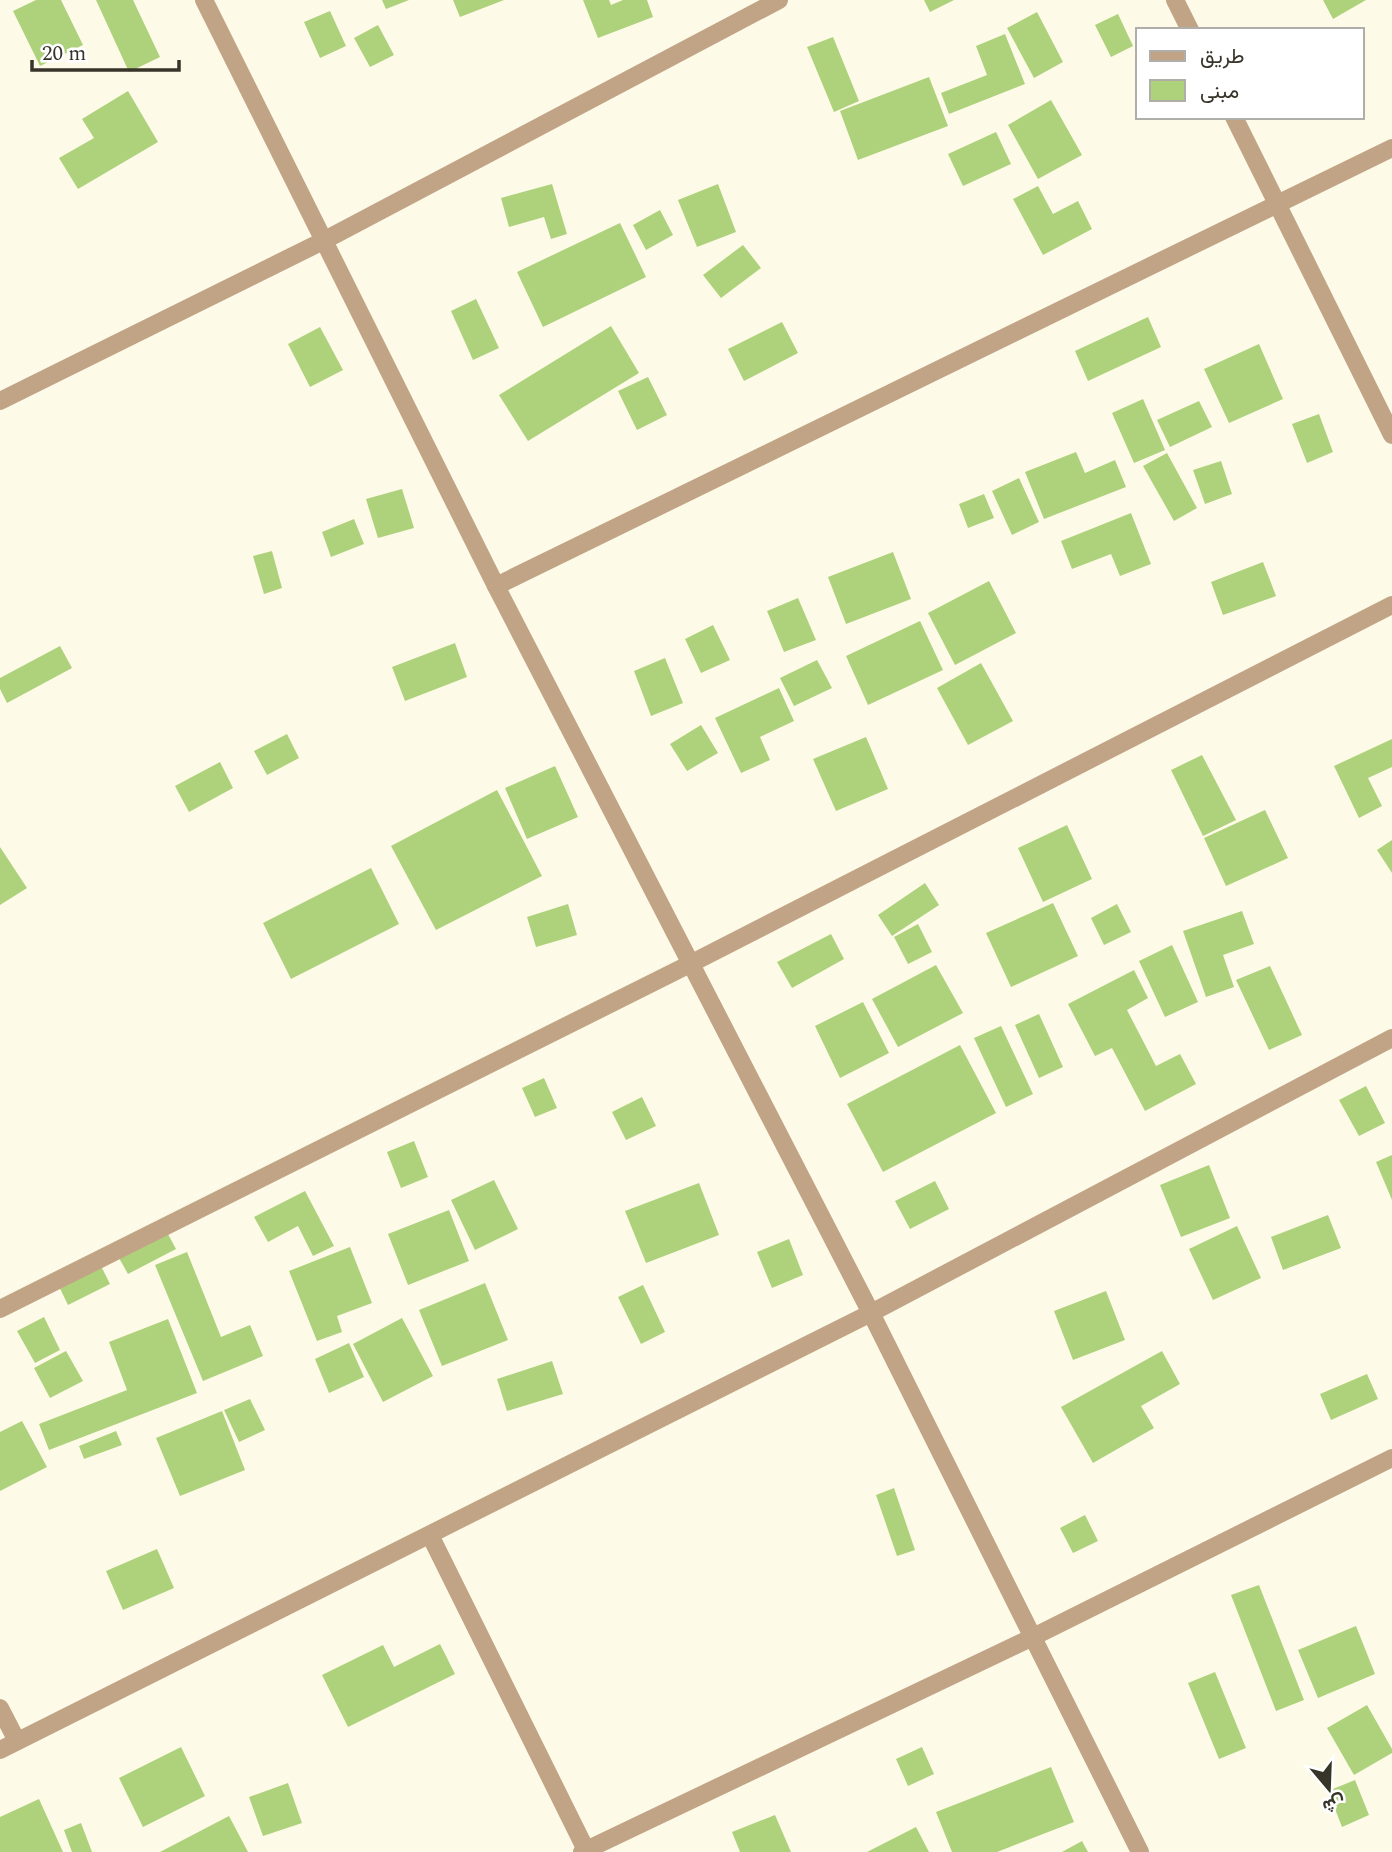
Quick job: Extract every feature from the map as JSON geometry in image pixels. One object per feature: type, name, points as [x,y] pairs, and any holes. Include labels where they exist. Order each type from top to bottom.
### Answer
[{"type":"street","points":[[204,0],[496,586],[871,1313],[1140,1852]]},
{"type":"street","points":[[0,401],[325,240],[779,0]]},
{"type":"street","points":[[1175,0],[1189,28]]},
{"type":"street","points":[[1235,119],[1392,435]]},
{"type":"street","points":[[496,586],[1392,148]]},
{"type":"street","points":[[0,1309],[690,964],[1392,606]]},
{"type":"street","points":[[0,1750],[871,1313],[1392,1038]]},
{"type":"street","points":[[430,1535],[585,1851],[1033,1637],[1392,1458]]},
{"type":"street","points":[[0,1708],[17,1741]]},
{"type":"building","points":[[36,0],[61,0],[83,45],[40,66],[13,11]]},
{"type":"building","points":[[96,0],[133,0],[160,57],[129,72]]},
{"type":"building","points":[[382,0],[409,0],[386,9]]},
{"type":"building","points":[[453,0],[504,0],[460,17]]},
{"type":"building","points":[[583,0],[609,0],[611,5],[623,0],[647,0],[653,17],[598,38]]},
{"type":"building","points":[[924,0],[954,0],[930,12]]},
{"type":"building","points":[[1323,0],[1366,0],[1333,19]]},
{"type":"building","points":[[330,11],[346,46],[320,58],[304,22]]},
{"type":"building","points":[[1037,12],[1063,62],[1034,78],[1007,28]]},
{"type":"building","points":[[1118,14],[1133,46],[1111,57],[1095,25]]},
{"type":"building","points":[[378,25],[394,55],[370,67],[354,38]]},
{"type":"building","points":[[1005,34],[1025,84],[949,114],[941,93],[987,75],[976,46]]},
{"type":"building","points":[[833,37],[859,101],[834,112],[807,47]]},
{"type":"building","points":[[929,77],[948,126],[858,160],[840,111]]},
{"type":"building","points":[[128,91],[158,142],[78,189],[59,158],[94,138],[82,119]]},
{"type":"building","points":[[1051,100],[1082,155],[1038,179],[1008,125]]},
{"type":"building","points":[[996,132],[1011,164],[963,186],[948,154]]},
{"type":"building","points":[[552,184],[567,234],[551,239],[544,217],[509,227],[501,198]]},
{"type":"building","points":[[718,184],[736,232],[697,247],[678,200]]},
{"type":"building","points":[[1038,186],[1053,214],[1078,201],[1092,229],[1043,255],[1013,199]]},
{"type":"building","points":[[660,210],[673,235],[646,250],[633,225]]},
{"type":"building","points":[[620,223],[646,277],[543,327],[517,272]]},
{"type":"building","points":[[743,245],[761,268],[721,298],[703,275]]},
{"type":"building","points":[[476,299],[499,348],[473,360],[451,311]]},
{"type":"building","points":[[1148,317],[1161,347],[1088,381],[1075,351]]},
{"type":"building","points":[[782,322],[798,353],[744,381],[728,349]]},
{"type":"building","points":[[611,326],[639,373],[528,441],[499,395]]},
{"type":"building","points":[[320,327],[343,370],[310,387],[288,344]]},
{"type":"building","points":[[1259,344],[1283,399],[1229,423],[1204,369]]},
{"type":"building","points":[[648,377],[667,415],[637,430],[618,391]]},
{"type":"building","points":[[1143,399],[1165,450],[1134,463],[1112,413]]},
{"type":"building","points":[[1199,401],[1212,427],[1170,447],[1157,420]]},
{"type":"building","points":[[1319,414],[1333,452],[1307,463],[1292,424]]},
{"type":"building","points":[[1076,452],[1085,473],[1115,460],[1126,487],[1044,519],[1025,472]]},
{"type":"building","points":[[1167,453],[1197,508],[1174,521],[1143,466]]},
{"type":"building","points":[[1221,461],[1232,494],[1205,504],[1193,470]]},
{"type":"building","points":[[1019,478],[1039,522],[1012,535],[992,491]]},
{"type":"building","points":[[402,489],[414,528],[378,538],[366,499]]},
{"type":"building","points":[[984,494],[994,518],[968,528],[959,504]]},
{"type":"building","points":[[1131,513],[1151,564],[1120,576],[1111,554],[1072,569],[1061,541]]},
{"type":"building","points":[[354,519],[364,544],[331,557],[322,532]]},
{"type":"building","points":[[272,551],[282,588],[264,594],[253,556]]},
{"type":"building","points":[[893,552],[911,599],[846,624],[828,577]]},
{"type":"building","points":[[1263,562],[1276,596],[1223,615],[1211,582]]},
{"type":"building","points":[[989,581],[1016,633],[955,665],[928,613]]},
{"type":"building","points":[[798,598],[816,640],[784,652],[767,611]]},
{"type":"building","points":[[920,621],[943,670],[868,705],[846,656]]},
{"type":"building","points":[[713,625],[730,660],[701,673],[685,639]]},
{"type":"building","points":[[455,643],[467,677],[405,701],[392,667]]},
{"type":"building","points":[[60,646],[72,668],[7,703],[0,689],[0,678]]},
{"type":"building","points":[[665,658],[683,703],[651,716],[634,671]]},
{"type":"building","points":[[817,660],[832,688],[794,706],[780,678]]},
{"type":"building","points":[[981,663],[1013,721],[968,745],[937,688]]},
{"type":"building","points":[[779,688],[794,721],[760,737],[770,760],[741,773],[715,718]]},
{"type":"building","points":[[701,725],[718,753],[687,771],[670,744]]},
{"type":"building","points":[[287,734],[299,758],[267,775],[254,751]]},
{"type":"building","points":[[866,737],[888,789],[836,811],[813,759]]},
{"type":"building","points":[[1392,739],[1392,767],[1368,778],[1382,806],[1359,818],[1334,766]]},
{"type":"building","points":[[1202,755],[1236,820],[1203,836],[1171,770]]},
{"type":"building","points":[[220,762],[233,788],[189,812],[175,786]]},
{"type":"building","points":[[555,766],[578,817],[527,839],[505,788]]},
{"type":"building","points":[[497,790],[542,876],[436,930],[391,846]]},
{"type":"building","points":[[1265,810],[1288,858],[1226,886],[1204,838]]},
{"type":"building","points":[[1067,825],[1092,879],[1043,902],[1018,848]]},
{"type":"building","points":[[1392,840],[1392,873],[1377,850]]},
{"type":"building","points":[[0,847],[27,888],[0,905]]},
{"type":"building","points":[[371,868],[399,924],[291,979],[263,923]]},
{"type":"building","points":[[925,883],[939,905],[892,936],[878,915]]},
{"type":"building","points":[[1053,903],[1078,956],[1011,987],[986,933]]},
{"type":"building","points":[[568,904],[577,935],[536,947],[527,917]]},
{"type":"building","points":[[1117,904],[1131,932],[1104,945],[1091,918]]},
{"type":"building","points":[[1242,911],[1254,944],[1223,955],[1234,987],[1206,997],[1183,931]]},
{"type":"building","points":[[918,924],[932,952],[908,964],[894,937]]},
{"type":"building","points":[[831,934],[844,959],[792,988],[777,962]]},
{"type":"building","points":[[1172,945],[1198,1002],[1165,1017],[1139,961]]},
{"type":"building","points":[[936,965],[963,1013],[898,1047],[872,999]]},
{"type":"building","points":[[1270,966],[1302,1035],[1269,1050],[1236,980]]},
{"type":"building","points":[[1134,970],[1148,998],[1127,1010],[1156,1066],[1180,1054],[1196,1084],[1145,1111],[1112,1048],[1095,1056],[1068,1004]]},
{"type":"building","points":[[863,1002],[889,1053],[840,1078],[815,1026]]},
{"type":"building","points":[[1039,1014],[1063,1067],[1039,1078],[1015,1025]]},
{"type":"building","points":[[1001,1026],[1033,1094],[1006,1107],[974,1038]]},
{"type":"building","points":[[960,1045],[996,1113],[883,1172],[847,1104]]},
{"type":"building","points":[[544,1078],[557,1108],[535,1117],[522,1088]]},
{"type":"building","points":[[1366,1086],[1385,1123],[1359,1136],[1339,1100]]},
{"type":"building","points":[[642,1097],[656,1126],[626,1140],[612,1112]]},
{"type":"building","points":[[414,1141],[428,1177],[401,1188],[387,1152]]},
{"type":"building","points":[[1392,1155],[1392,1200],[1376,1162]]},
{"type":"building","points":[[1209,1165],[1230,1218],[1181,1237],[1160,1185]]},
{"type":"building","points":[[494,1180],[518,1229],[475,1250],[451,1200]]},
{"type":"building","points":[[935,1181],[949,1209],[910,1229],[895,1201]]},
{"type":"building","points":[[699,1183],[719,1235],[646,1263],[625,1211]]},
{"type":"building","points":[[305,1191],[334,1246],[313,1256],[298,1226],[268,1242],[254,1217]]},
{"type":"building","points":[[449,1210],[469,1261],[408,1285],[388,1234]]},
{"type":"building","points":[[1328,1215],[1341,1248],[1283,1270],[1271,1237]]},
{"type":"building","points":[[162,1223],[176,1249],[128,1274],[114,1249]]},
{"type":"building","points":[[1237,1226],[1261,1278],[1213,1300],[1189,1249]]},
{"type":"building","points":[[789,1239],[803,1275],[772,1288],[757,1252]]},
{"type":"building","points":[[350,1247],[372,1303],[337,1316],[342,1332],[317,1341],[289,1271]]},
{"type":"building","points":[[187,1252],[221,1337],[250,1325],[263,1356],[203,1381],[155,1265]]},
{"type":"building","points":[[96,1256],[110,1284],[68,1305],[54,1276]]},
{"type":"building","points":[[485,1283],[508,1340],[442,1366],[419,1310]]},
{"type":"building","points":[[643,1285],[665,1332],[641,1344],[618,1297]]},
{"type":"building","points":[[1106,1291],[1125,1340],[1073,1360],[1054,1311]]},
{"type":"building","points":[[44,1317],[60,1350],[35,1363],[17,1331]]},
{"type":"building","points":[[402,1318],[433,1376],[383,1402],[353,1344]]},
{"type":"building","points":[[168,1319],[197,1393],[49,1450],[39,1424],[127,1390],[109,1342]]},
{"type":"building","points":[[349,1343],[364,1377],[329,1393],[315,1359]]},
{"type":"building","points":[[66,1351],[83,1381],[50,1398],[34,1368]]},
{"type":"building","points":[[1162,1351],[1180,1384],[1141,1406],[1154,1428],[1093,1463],[1061,1407]]},
{"type":"building","points":[[552,1361],[563,1394],[507,1411],[497,1379]]},
{"type":"building","points":[[1367,1374],[1378,1399],[1331,1420],[1320,1394]]},
{"type":"building","points":[[250,1399],[265,1430],[239,1442],[224,1410]]},
{"type":"building","points":[[222,1411],[245,1470],[180,1496],[156,1438]]},
{"type":"building","points":[[22,1421],[47,1467],[0,1491],[0,1432]]},
{"type":"building","points":[[116,1431],[122,1445],[84,1459],[79,1446]]},
{"type":"building","points":[[894,1488],[915,1550],[897,1556],[876,1495]]},
{"type":"building","points":[[1085,1515],[1098,1541],[1073,1553],[1060,1528]]},
{"type":"building","points":[[157,1549],[174,1588],[123,1610],[106,1571]]},
{"type":"building","points":[[1259,1585],[1304,1700],[1276,1711],[1231,1595]]},
{"type":"building","points":[[1356,1626],[1375,1674],[1318,1698],[1298,1650]]},
{"type":"building","points":[[440,1644],[455,1674],[348,1727],[322,1675],[383,1645],[394,1667]]},
{"type":"building","points":[[1215,1672],[1246,1748],[1219,1759],[1188,1683]]},
{"type":"building","points":[[1367,1705],[1392,1753],[1354,1775],[1327,1728]]},
{"type":"building","points":[[181,1747],[205,1796],[143,1827],[119,1778]]},
{"type":"building","points":[[922,1747],[934,1774],[908,1786],[896,1759]]},
{"type":"building","points":[[1051,1767],[1074,1822],[997,1852],[952,1852],[936,1812]]},
{"type":"building","points":[[1355,1780],[1369,1815],[1342,1827],[1328,1791]]},
{"type":"building","points":[[288,1783],[302,1823],[263,1836],[249,1797]]},
{"type":"building","points":[[39,1799],[63,1852],[0,1852],[0,1817]]},
{"type":"building","points":[[775,1815],[791,1852],[740,1852],[732,1832]]},
{"type":"building","points":[[229,1816],[248,1852],[160,1852]]},
{"type":"building","points":[[81,1823],[92,1852],[72,1852],[64,1830]]},
{"type":"building","points":[[916,1827],[929,1852],[867,1852]]},
{"type":"building","points":[[1082,1841],[1088,1852],[1062,1852]]}]
